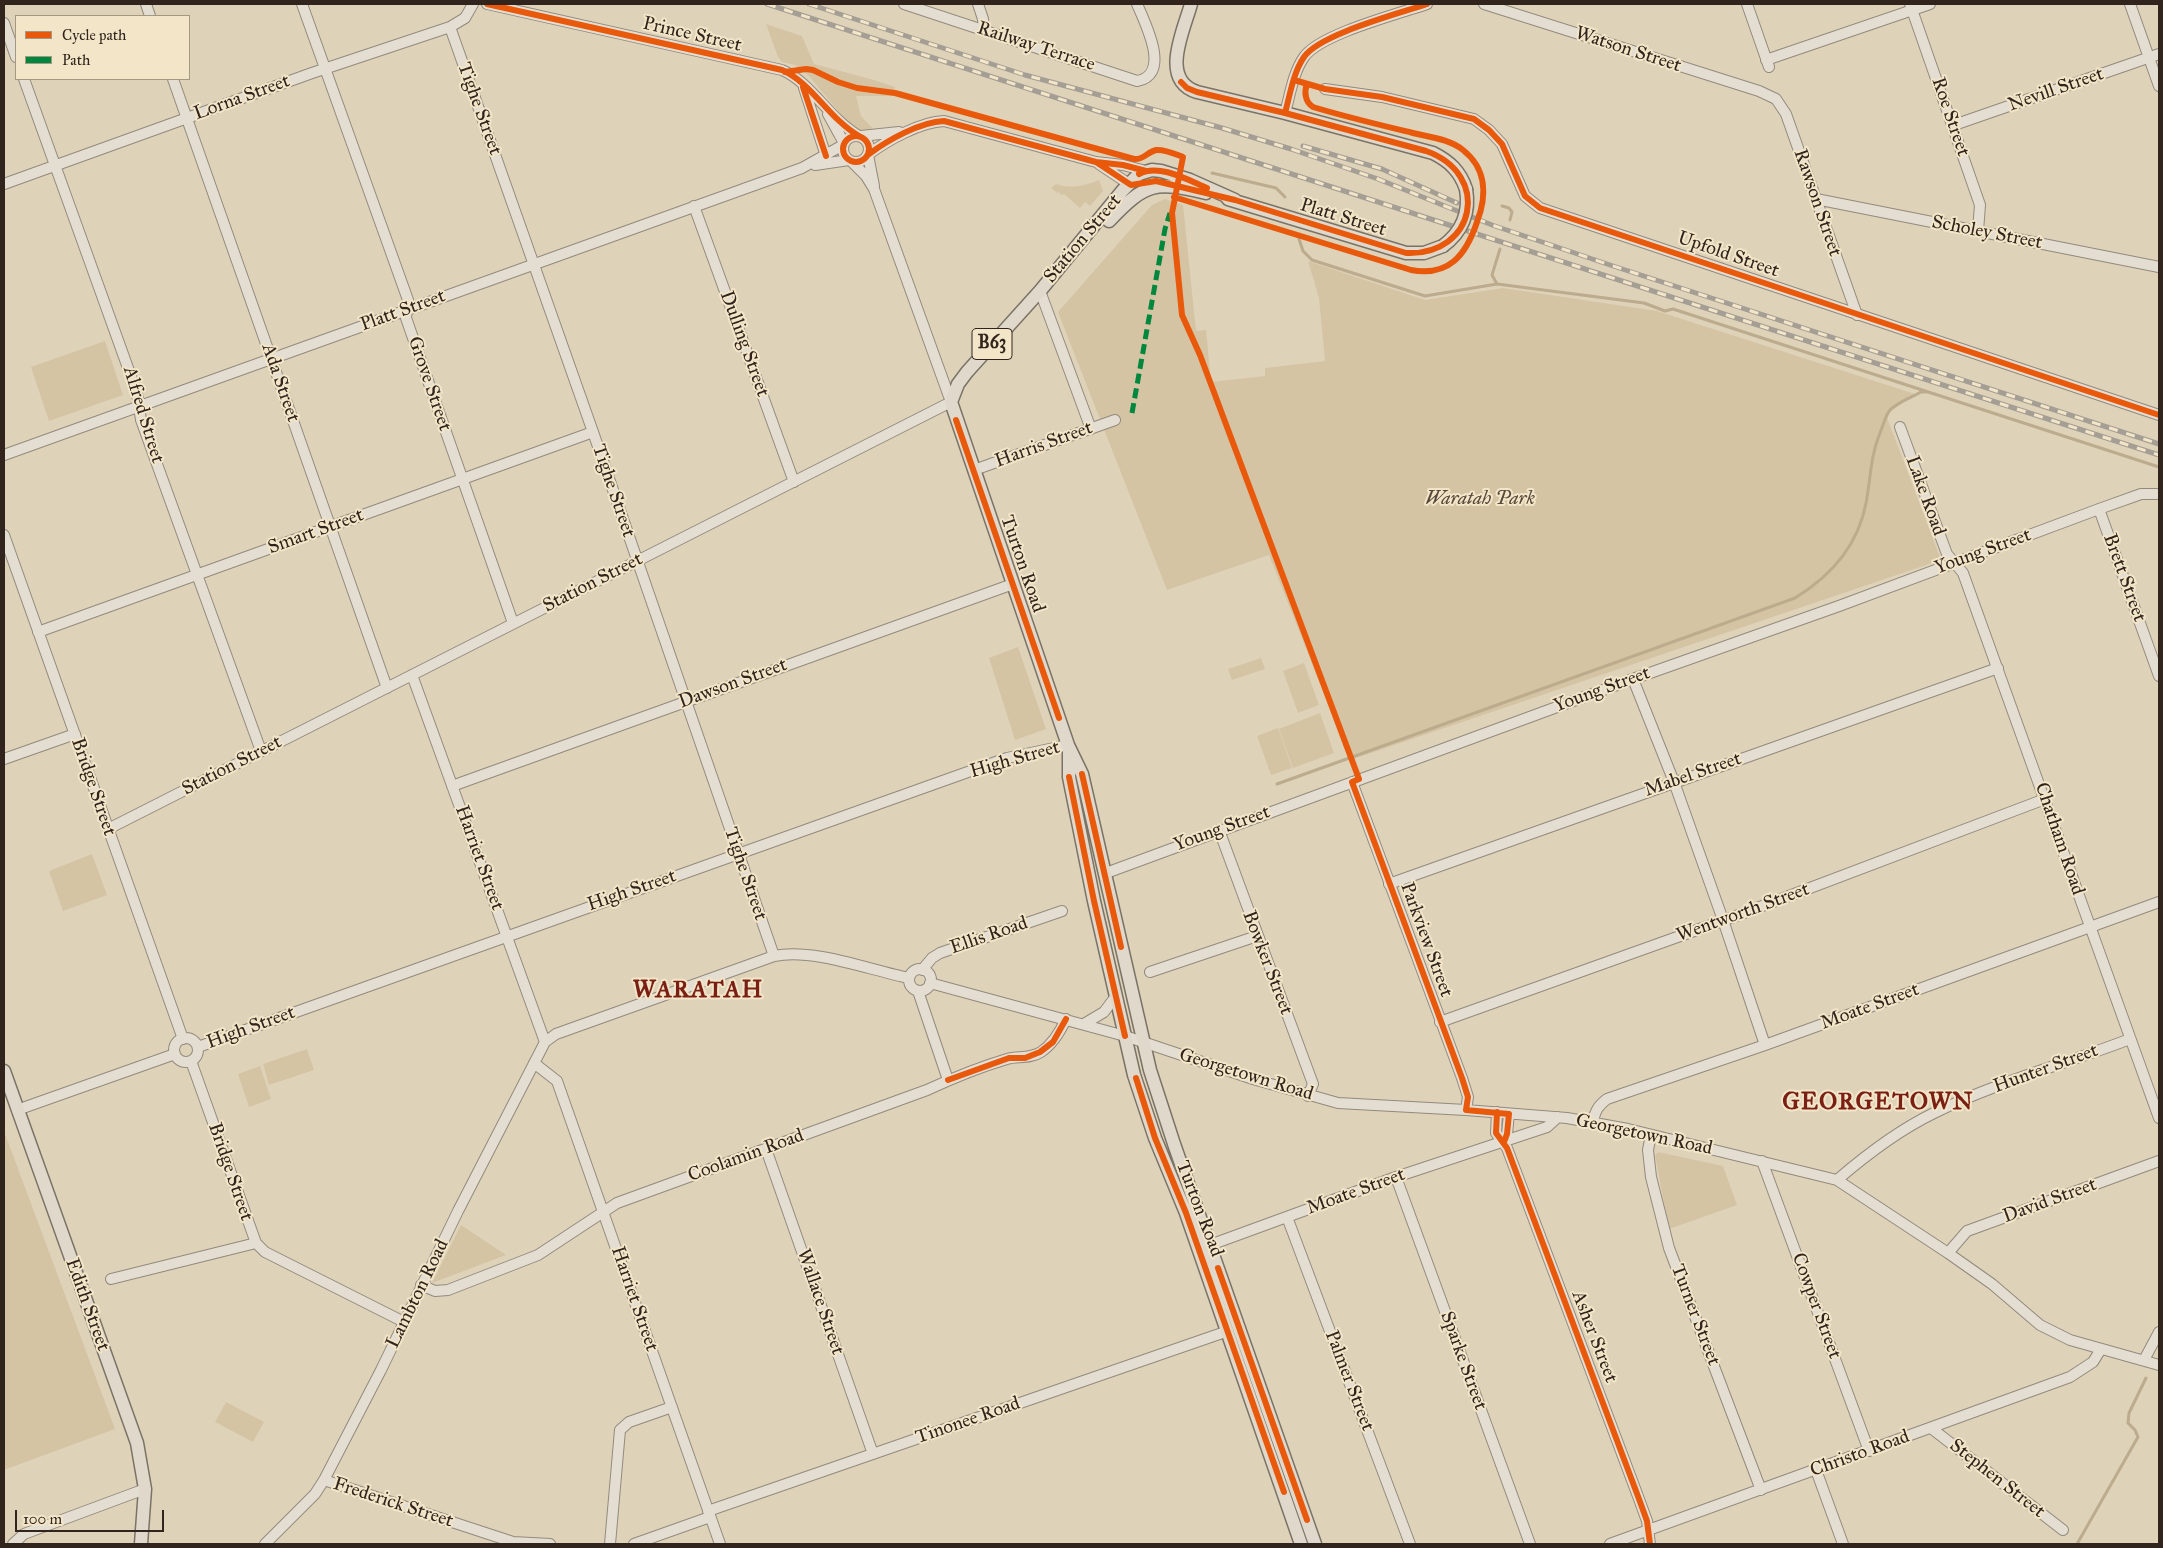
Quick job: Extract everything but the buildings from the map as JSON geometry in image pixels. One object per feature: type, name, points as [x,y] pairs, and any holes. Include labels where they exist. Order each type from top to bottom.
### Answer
[{"type":"main road","name":"B63","points":[[1191,4],[1176,61],[1176,74],[1181,82],[1187,88],[1197,92],[1285,113]]},
{"type":"main road","name":"Platt Street","points":[[1177,183],[1406,253],[1424,252],[1443,246],[1457,234],[1465,219],[1468,204],[1466,189],[1456,170],[1446,160],[1433,153],[1285,113]]},
{"type":"main road","name":"B63","points":[[1146,171],[1154,170],[1177,183]]},
{"type":"main road","name":"Station Street","points":[[951,402],[960,380],[1040,291],[1129,184],[1146,171]]},
{"type":"main road","points":[[1129,184],[1135,185],[1153,180],[1177,183]]},
{"type":"main road","name":"Station Street","points":[[1040,291],[1131,198],[1154,187],[1177,183]]},
{"type":"main road","name":"Turton Road","points":[[951,402],[1068,744],[1082,774],[1143,1042],[1174,1144],[1315,1544]]},
{"type":"main road","name":"Turton Road","points":[[1068,744],[1068,777],[1134,1075],[1154,1138],[1186,1213],[1301,1544]]},
{"type":"main road","name":"Edith Street","points":[[4,1071],[137,1444],[145,1489],[141,1544]]},
{"type":"street","name":"Grove Street","points":[[302,4],[408,300],[406,318],[512,623]]},
{"type":"street","name":"Lorna Street","points":[[4,184],[325,68],[450,27],[465,18],[473,4]]},
{"type":"street","name":"Prince Street","points":[[487,4],[778,69],[800,81],[825,109],[860,136]]},
{"type":"street","name":"Railway Terrace","points":[[904,4],[1137,81],[1146,80],[1152,73],[1155,59],[1153,45],[1137,4]]},
{"type":"street","points":[[978,4],[984,19],[984,30]]},
{"type":"street","points":[[1285,113],[1298,67],[1307,53],[1316,45],[1331,37],[1427,4]]},
{"type":"street","name":"Watson Street","points":[[1484,4],[1771,96]]},
{"type":"street","points":[[1747,4],[1767,64],[1911,7],[1930,4]]},
{"type":"street","points":[[2130,4],[2154,56],[2159,86]]},
{"type":"street","name":"Roe Street","points":[[1911,7],[1954,125],[1980,205],[1978,231]]},
{"type":"street","points":[[4,23],[15,54]]},
{"type":"street","name":"Tighe Street","points":[[450,27],[593,432],[774,956]]},
{"type":"street","name":"Nevill Street","points":[[1954,125],[2154,56]]},
{"type":"street","name":"Alfred Street","points":[[24,80],[138,393],[141,420],[261,752]]},
{"type":"street","name":"Ada Street","points":[[173,80],[387,688]]},
{"type":"street","points":[[800,81],[826,156]]},
{"type":"street","name":"Upfold Street","points":[[1326,89],[1382,97],[1468,117],[1485,126],[1502,144],[1522,191],[1535,205],[1857,315],[2159,415]]},
{"type":"street","name":"Rawson Street","points":[[1771,96],[1780,103],[1786,114],[1857,315]]},
{"type":"street","name":"Prince Street","points":[[825,109],[844,144]]},
{"type":"street","points":[[910,130],[868,154],[861,162],[850,161],[844,154],[844,144],[850,137],[872,137],[910,130],[934,122],[948,122],[1096,162],[1123,165],[1146,171]]},
{"type":"street","points":[[860,136],[868,142],[868,154]]},
{"type":"street","name":"Platt Street","points":[[4,455],[802,168],[844,144]]},
{"type":"street","name":"Turton Road","points":[[868,154],[874,189],[951,402]]},
{"type":"street","name":"Platt Street","points":[[802,168],[850,161]]},
{"type":"street","name":"Turton Road","points":[[850,161],[866,176],[874,189]]},
{"type":"street","points":[[1096,162],[1129,184]]},
{"type":"street","name":"Scholey Street","points":[[1816,198],[2159,267]]},
{"type":"street","name":"Dulling Street","points":[[694,206],[794,482]]},
{"type":"street","points":[[1040,291],[1090,429]]},
{"type":"street","name":"Station Street","points":[[108,829],[951,402]]},
{"type":"street","name":"Harris Street","points":[[974,470],[1115,420]]},
{"type":"street","name":"Lake Road","points":[[1900,428],[1947,554],[1954,563]]},
{"type":"street","name":"Smart Street","points":[[38,632],[593,432]]},
{"type":"street","name":"Young Street","points":[[1106,873],[1633,679],[1829,610],[2099,509],[2142,494],[2159,494]]},
{"type":"street","name":"Brett Street","points":[[2099,509],[2159,676]]},
{"type":"street","name":"Bridge Street","points":[[4,535],[183,1039]]},
{"type":"street","name":"Chatham Road","points":[[1954,563],[1963,573],[2159,1118]]},
{"type":"street","name":"Dawson Street","points":[[452,786],[1013,584]]},
{"type":"street","name":"Mabel Street","points":[[1389,884],[1998,668]]},
{"type":"street","name":"Harriet Street","points":[[412,675],[545,1042]]},
{"type":"street","points":[[1633,679],[1674,782],[1765,1045]]},
{"type":"street","points":[[4,759],[75,734]]},
{"type":"street","name":"High Street","points":[[198,1047],[1007,758],[1068,744]]},
{"type":"street","name":"Parkview Street","points":[[1352,782],[1468,1097],[1466,1110]]},
{"type":"street","name":"Wentworth Street","points":[[1440,1022],[1723,920],[2045,799]]},
{"type":"street","name":"Bowker Street","points":[[1219,830],[1313,1084],[1308,1096]]},
{"type":"street","name":"Moate Street","points":[[1593,1122],[1594,1113],[1599,1105],[1607,1099],[1765,1045],[2159,902]]},
{"type":"street","name":"Ellis Road","points":[[922,970],[932,958],[940,953],[1062,911]]},
{"type":"street","points":[[1150,972],[1257,936]]},
{"type":"street","points":[[774,956],[802,953],[909,978]]},
{"type":"street","name":"Lambton Road","points":[[265,1544],[315,1494],[324,1480],[545,1042],[556,1034],[774,956]]},
{"type":"street","points":[[918,991],[926,989],[930,982],[929,974],[922,970],[913,972],[909,978],[910,985],[918,991],[948,1080]]},
{"type":"street","name":"Georgetown Road","points":[[930,982],[1125,1036],[1308,1096],[1338,1103],[1497,1112],[1593,1122],[1837,1180],[1948,1252],[1992,1284],[2040,1325],[2070,1340],[2159,1364]]},
{"type":"street","points":[[1084,1024],[1104,1012],[1116,996]]},
{"type":"street","name":"Coolamin Road","points":[[421,1285],[435,1291],[448,1290],[538,1255],[617,1203],[927,1090],[948,1080],[1009,1058],[1025,1058],[1040,1052],[1053,1042],[1066,1019]]},
{"type":"street","points":[[183,1039],[192,1039],[198,1047],[197,1055],[191,1061],[181,1061],[175,1054],[176,1045],[183,1039]]},
{"type":"street","name":"Hunter Street","points":[[1837,1180],[1890,1139],[1933,1114],[1983,1092],[2130,1039]]},
{"type":"street","points":[[17,1110],[175,1054]]},
{"type":"street","name":"Bridge Street","points":[[191,1061],[256,1243],[265,1252],[404,1322]]},
{"type":"street","name":"Harriet Street","points":[[534,1063],[557,1081],[720,1544]]},
{"type":"street","points":[[1497,1112],[1496,1133],[1504,1142],[1507,1134],[1509,1114]]},
{"type":"street","name":"Moate Street","points":[[1210,1245],[1396,1177],[1504,1142],[1547,1126],[1558,1117]]},
{"type":"street","name":"Turner Street","points":[[1651,1135],[1648,1150],[1651,1177],[1669,1248],[1761,1490]]},
{"type":"street","name":"Asher Street","points":[[1504,1142],[1643,1511],[1650,1544]]},
{"type":"street","name":"Wallace Street","points":[[766,1149],[873,1454]]},
{"type":"street","name":"Cowper Street","points":[[1762,1161],[1869,1451]]},
{"type":"street","name":"David Street","points":[[1948,1252],[1967,1231],[2159,1162]]},
{"type":"street","name":"Sparke Street","points":[[1396,1177],[1530,1544]]},
{"type":"street","name":"Palmer Street","points":[[1287,1217],[1410,1544]]},
{"type":"street","points":[[111,1279],[256,1243]]},
{"type":"street","name":"Tinonee Road","points":[[709,1514],[873,1454],[1228,1331]]},
{"type":"street","points":[[2144,1360],[2159,1332]]},
{"type":"street","name":"Christo Road","points":[[1610,1544],[2070,1377],[2093,1362],[2101,1349]]},
{"type":"street","points":[[610,1544],[620,1430],[629,1422],[672,1407]]},
{"type":"street","name":"Stephen Street","points":[[1931,1428],[2063,1530]]},
{"type":"street","points":[[1816,1470],[1843,1544]]},
{"type":"street","name":"Frederick Street","points":[[324,1480],[513,1542],[550,1544]]},
{"type":"street","points":[[13,1544],[24,1534],[145,1489]]},
{"type":"street","points":[[634,1544],[709,1514]]},
{"type":"green space","points":[[766,24],[802,36],[814,64],[895,87],[892,96],[856,96],[861,116],[877,133],[862,132],[849,124],[809,76],[795,65],[782,62],[778,57]]},
{"type":"green space","points":[[1099,180],[1103,191],[1090,206],[1085,202],[1080,208],[1064,194],[1057,193],[1051,188],[1056,184],[1078,186]]},
{"type":"green space","name":"Waratah Park","points":[[1165,199],[1183,205],[1196,331],[1206,330],[1211,382],[1265,376],[1265,368],[1325,361],[1319,298],[1308,261],[1425,300],[1503,288],[1657,311],[1915,394],[1886,415],[1941,560],[1350,760],[1269,555],[1167,590],[1058,312],[1152,205]]},
{"type":"green space","points":[[105,341],[123,395],[49,421],[31,367]]},
{"type":"green space","points":[[1018,647],[1046,729],[1015,740],[989,658]]},
{"type":"green space","points":[[1261,658],[1265,669],[1232,680],[1228,669]]},
{"type":"green space","points":[[1304,663],[1319,705],[1298,713],[1283,671]]},
{"type":"green space","points":[[1320,713],[1334,753],[1293,768],[1279,729]]},
{"type":"green space","points":[[1278,728],[1292,768],[1271,775],[1257,736]]},
{"type":"green space","points":[[92,854],[107,895],[63,911],[49,871]]},
{"type":"green space","points":[[307,1049],[314,1070],[269,1085],[263,1064]]},
{"type":"green space","points":[[260,1066],[271,1099],[249,1107],[238,1074]]},
{"type":"green space","points":[[4,1131],[115,1429],[4,1470]]},
{"type":"green space","points":[[1658,1152],[1723,1166],[1737,1205],[1669,1229],[1655,1155]]},
{"type":"green space","points":[[461,1225],[506,1255],[432,1283]]},
{"type":"green space","points":[[226,1402],[264,1422],[253,1442],[215,1422]]},
{"type":"waterway","points":[[1212,173],[1276,188],[1285,197]]},
{"type":"waterway","points":[[1502,206],[1509,208],[1512,212],[1510,220]]},
{"type":"waterway","points":[[1299,239],[1303,251],[1312,260],[1425,296],[1497,284],[1644,303],[1665,311],[1673,309],[2159,467]]},
{"type":"waterway","points":[[1497,284],[1492,275],[1500,249]]},
{"type":"waterway","points":[[1277,784],[1795,598],[1831,570],[1850,546],[1857,533],[1866,503],[1874,451],[1889,411],[1894,406],[1921,392],[1926,392]]},
{"type":"waterway","points":[[2077,1544],[2138,1437],[2135,1430],[2128,1423],[2129,1413],[2146,1378]]},
{"type":"railway","points":[[767,4],[2159,455]]},
{"type":"railway","points":[[809,4],[1025,75],[1222,128],[1291,149],[1378,179],[1492,225],[2159,444]]},
{"type":"railway","points":[[1303,146],[1382,169],[1457,203]]},
{"type":"marked path","points":[[1132,413],[1165,229],[1170,213]]},
{"type":"cycle path","points":[[487,4],[782,70],[802,83],[838,120],[859,136]]},
{"type":"cycle path","points":[[1285,113],[1292,84],[1300,63],[1313,49],[1326,40],[1342,33],[1427,4]]},
{"type":"cycle path","points":[[785,72],[813,70],[838,82],[857,88],[895,93],[1134,159],[1156,150],[1166,151],[1183,157],[1172,213],[1182,315],[1200,355],[1359,779],[1352,782],[1462,1078],[1468,1097],[1466,1110],[1509,1114],[1507,1134],[1504,1142]]},
{"type":"cycle path","points":[[1294,80],[1325,89],[1382,97],[1474,119],[1489,130],[1502,144],[1525,196],[1540,208],[2159,415]]},
{"type":"cycle path","points":[[1096,162],[1131,185],[1156,181],[1235,200],[1406,253],[1430,250],[1448,242],[1460,228],[1467,212],[1467,194],[1461,177],[1447,162],[1426,151],[1285,113],[1197,92],[1187,88],[1181,82]]},
{"type":"cycle path","points":[[1174,197],[1411,270],[1436,270],[1446,267],[1454,261],[1461,254],[1473,234],[1482,202],[1483,183],[1481,174],[1471,157],[1458,146],[1446,141],[1313,107],[1306,97],[1307,84]]},
{"type":"cycle path","points":[[803,87],[826,156]]},
{"type":"cycle path","points":[[869,154],[885,143],[915,128],[944,121],[1096,162],[1123,165],[1146,171]]},
{"type":"cycle path","points":[[856,136],[865,140],[869,149],[865,158],[856,162],[847,158],[843,149],[847,140],[856,136]]},
{"type":"cycle path","points":[[1139,174],[1155,170],[1164,171],[1207,188]]},
{"type":"cycle path","points":[[956,420],[1059,718]]},
{"type":"cycle path","points":[[1082,774],[1121,947]]},
{"type":"cycle path","points":[[1069,777],[1094,901],[1125,1036]]},
{"type":"cycle path","points":[[948,1080],[1009,1058],[1025,1058],[1040,1052],[1053,1042],[1066,1019]]},
{"type":"cycle path","points":[[1136,1078],[1155,1138],[1186,1213],[1284,1492]]},
{"type":"cycle path","points":[[1497,1112],[1496,1133],[1507,1148],[1639,1499],[1647,1521],[1650,1544]]},
{"type":"cycle path","points":[[1218,1268],[1307,1520]]},
{"type":"district","name":"WARATAH","points":[[698,991]]},
{"type":"district","name":"GEORGETOWN","points":[[1878,1103]]}]
